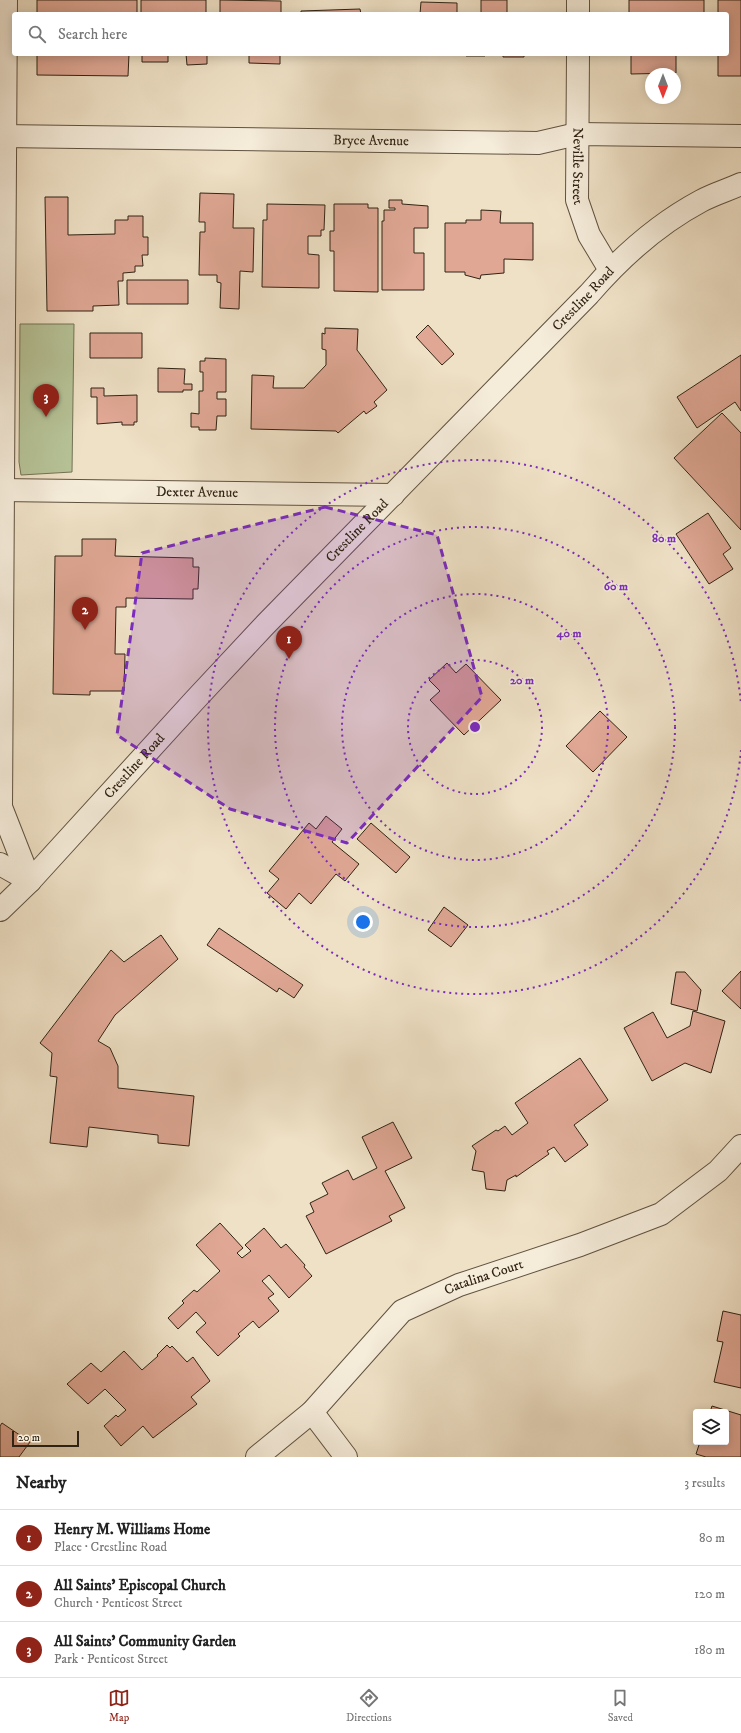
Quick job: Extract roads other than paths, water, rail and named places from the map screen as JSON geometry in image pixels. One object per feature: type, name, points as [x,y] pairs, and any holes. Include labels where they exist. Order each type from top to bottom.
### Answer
[{"type":"street","points":[[6,0],[3,136],[1,808],[30,881]]},
{"type":"street","points":[[578,0],[578,12]]},
{"type":"street","name":"Neville Street","points":[[578,56],[577,200],[589,235],[610,270]]},
{"type":"street","name":"Bryce Avenue","points":[[3,136],[538,143],[577,134],[741,136]]},
{"type":"street","name":"Crestline Road","points":[[0,910],[30,881],[194,700],[265,625],[589,294],[610,270],[652,233],[702,200],[741,184]]},
{"type":"street","name":"Dexter Avenue","points":[[1,490],[393,495]]},
{"type":"street","points":[[0,864],[30,881]]},
{"type":"street","name":"Catalina Court","points":[[257,1457],[312,1412],[402,1311],[459,1285],[580,1245],[661,1214],[718,1171],[741,1146]]},
{"type":"street","points":[[312,1412],[346,1457]]},
{"type":"place","name":"All Saints' Community Garden","points":[[46,417]]},
{"type":"place","name":"All Saints' Episcopal Church","points":[[85,630]]},
{"type":"place","name":"Henry M. Williams Home","points":[[289,659]]}]
